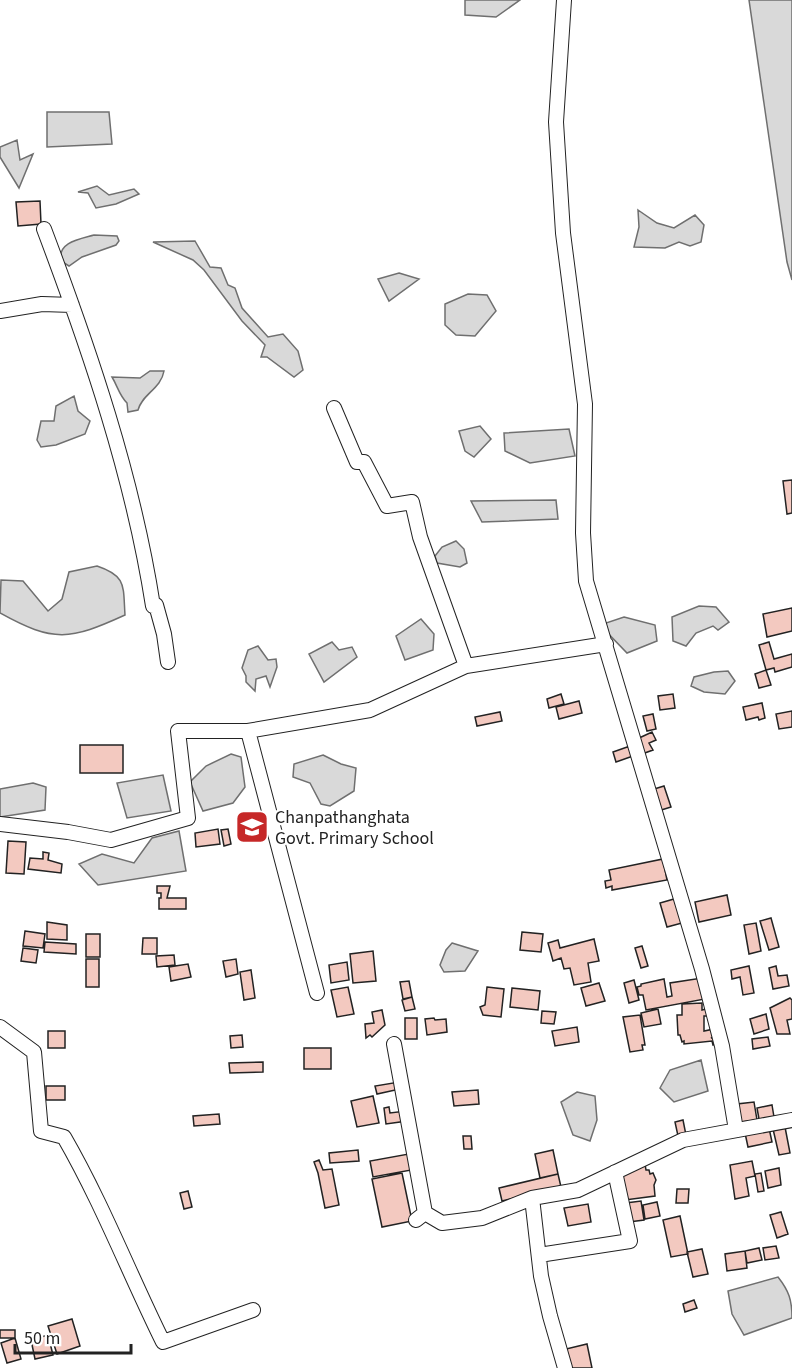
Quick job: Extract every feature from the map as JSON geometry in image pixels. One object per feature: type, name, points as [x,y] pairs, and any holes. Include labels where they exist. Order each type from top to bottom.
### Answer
[{"type":"street","points":[[564,0],[556,122],[561,211],[585,404],[583,533],[586,581],[702,969],[722,1046],[736,1130]]},
{"type":"street","points":[[44,229],[72,305],[134,507],[145,552],[153,606],[156,605],[160,615],[168,662]]},
{"type":"street","points":[[0,311],[42,304],[72,305]]},
{"type":"street","points":[[334,408],[357,462],[364,462],[387,506],[412,502],[420,537],[466,666]]},
{"type":"street","points":[[0,824],[111,840],[188,818],[178,731],[248,731],[370,710],[466,666],[606,644]]},
{"type":"street","points":[[248,731],[317,993]]},
{"type":"street","points":[[0,1027],[34,1052],[41,1131],[64,1137],[87,1178],[163,1342],[253,1310]]},
{"type":"street","points":[[394,1044],[420,1217],[442,1223],[482,1218],[531,1198],[578,1190],[683,1140],[792,1120]]},
{"type":"street","points":[[539,1255],[630,1241],[615,1172]]},
{"type":"street","points":[[531,1198],[550,1316],[565,1368]]},
{"type":"shaded area","points":[[465,0],[520,0],[496,17],[465,15]]},
{"type":"shaded area","points":[[749,0],[792,0],[792,280],[787,262]]},
{"type":"shaded area","points":[[47,112],[109,112],[112,144],[47,147]]},
{"type":"shaded area","points":[[17,140],[20,160],[33,154],[19,188],[0,157],[0,147]]},
{"type":"shaded area","points":[[97,186],[109,195],[134,189],[139,194],[116,204],[96,208],[88,193],[78,192]]},
{"type":"shaded area","points":[[638,210],[657,223],[674,228],[695,215],[704,225],[701,242],[690,246],[679,242],[665,248],[634,247],[639,227]]},
{"type":"shaded area","points":[[94,235],[117,236],[119,241],[116,245],[82,257],[69,266],[61,261],[62,249],[66,245]]},
{"type":"shaded area","points":[[195,241],[210,267],[221,268],[228,285],[235,288],[242,308],[268,337],[283,334],[298,351],[303,370],[294,377],[267,357],[261,357],[265,345],[242,321],[204,270],[193,260],[153,242]]},
{"type":"shaded area","points":[[399,273],[419,279],[389,301],[378,279]]},
{"type":"shaded area","points":[[468,294],[487,295],[496,311],[475,336],[456,335],[445,325],[445,304]]},
{"type":"shaded area","points":[[150,371],[164,371],[159,382],[140,404],[138,410],[128,412],[127,403],[112,377],[140,378]]},
{"type":"shaded area","points":[[74,396],[78,411],[90,421],[85,434],[56,445],[41,447],[37,440],[41,421],[54,421],[56,406]]},
{"type":"shaded area","points":[[480,426],[491,439],[474,457],[465,451],[459,431]]},
{"type":"shaded area","points":[[569,429],[575,456],[530,463],[505,451],[504,433]]},
{"type":"shaded area","points":[[556,500],[558,519],[482,522],[471,501]]},
{"type":"shaded area","points":[[456,541],[464,549],[467,563],[460,567],[437,563],[435,556],[442,547]]},
{"type":"shaded area","points":[[97,566],[114,574],[122,583],[125,615],[90,629],[62,635],[35,629],[0,613],[1,580],[23,581],[48,611],[62,599],[69,572]]},
{"type":"shaded area","points":[[699,606],[716,607],[729,622],[718,630],[713,626],[696,633],[686,646],[673,641],[672,617]]},
{"type":"shaded area","points":[[624,617],[655,625],[657,641],[627,653],[600,625]]},
{"type":"shaded area","points":[[421,619],[434,634],[433,650],[405,660],[396,636]]},
{"type":"shaded area","points":[[332,642],[339,650],[352,647],[357,657],[324,682],[309,654]]},
{"type":"shaded area","points":[[258,646],[268,660],[276,659],[277,667],[270,687],[266,676],[256,679],[255,691],[246,682],[242,668],[248,650]]},
{"type":"shaded area","points":[[728,671],[735,681],[725,694],[704,692],[691,686],[694,677]]},
{"type":"shaded area","points":[[231,754],[241,757],[245,787],[233,803],[203,811],[190,782],[206,766]]},
{"type":"shaded area","points":[[323,755],[356,768],[354,791],[330,806],[321,804],[310,783],[293,777],[294,764]]},
{"type":"shaded area","points":[[163,775],[171,811],[127,818],[117,783]]},
{"type":"shaded area","points":[[33,783],[46,787],[45,810],[0,817],[0,789]]},
{"type":"shaded area","points":[[179,831],[186,871],[98,885],[79,864],[102,854],[134,863],[152,838]]},
{"type":"shaded area","points":[[452,943],[478,951],[465,971],[444,972],[440,965],[446,950]]},
{"type":"shaded area","points":[[701,1060],[708,1091],[674,1102],[660,1088],[670,1070]]},
{"type":"shaded area","points":[[577,1092],[595,1096],[597,1120],[590,1141],[573,1135],[561,1102]]},
{"type":"shaded area","points":[[778,1277],[789,1296],[792,1318],[744,1335],[732,1314],[728,1291]]},
{"type":"building","points":[[40,201],[41,224],[18,226],[16,202]]},
{"type":"building","points":[[792,480],[792,513],[787,514],[783,481]]},
{"type":"building","points":[[792,608],[792,631],[767,637],[763,614]]},
{"type":"building","points":[[769,642],[774,659],[792,654],[792,667],[775,672],[774,668],[766,670],[759,645]]},
{"type":"building","points":[[766,670],[771,685],[759,688],[755,674]]},
{"type":"building","points":[[561,694],[564,704],[549,708],[547,699]]},
{"type":"building","points":[[673,694],[675,708],[660,710],[658,696]]},
{"type":"building","points":[[579,701],[582,713],[559,719],[556,707]]},
{"type":"building","points":[[762,703],[765,718],[746,720],[743,707]]},
{"type":"building","points":[[792,711],[792,727],[779,729],[776,714]]},
{"type":"building","points":[[500,712],[502,721],[477,726],[475,717]]},
{"type":"building","points":[[653,714],[656,729],[647,731],[643,716]]},
{"type":"building","points":[[652,732],[656,740],[649,743],[653,750],[642,754],[637,739]]},
{"type":"building","points":[[80,745],[123,745],[123,773],[80,773]]},
{"type":"building","points":[[630,746],[633,756],[616,762],[613,752]]},
{"type":"building","points":[[664,786],[671,807],[658,811],[651,790]]},
{"type":"building","points":[[218,829],[220,844],[196,847],[195,833]]},
{"type":"building","points":[[228,829],[231,844],[224,846],[221,830]]},
{"type":"building","points":[[8,841],[26,842],[24,874],[6,873]]},
{"type":"building","points":[[43,852],[49,853],[48,860],[62,864],[61,873],[28,869],[30,858],[43,859]]},
{"type":"building","points":[[663,859],[667,880],[612,890],[612,886],[606,888],[605,881],[611,880],[609,870]]},
{"type":"building","points":[[157,886],[170,886],[167,898],[186,898],[186,909],[159,909],[161,893],[157,893]]},
{"type":"building","points":[[727,895],[731,915],[699,922],[695,902]]},
{"type":"building","points":[[674,899],[682,923],[667,927],[660,903]]},
{"type":"building","points":[[771,918],[779,947],[769,950],[760,921]]},
{"type":"building","points":[[47,922],[67,925],[67,940],[47,939]]},
{"type":"building","points":[[756,923],[761,951],[749,954],[744,925]]},
{"type":"building","points":[[25,931],[45,934],[43,948],[23,946]]},
{"type":"building","points":[[522,932],[543,934],[541,952],[520,950]]},
{"type":"building","points":[[86,934],[100,934],[100,957],[86,957]]},
{"type":"building","points":[[143,938],[157,938],[157,954],[142,954]]},
{"type":"building","points":[[594,939],[599,961],[588,963],[591,982],[574,985],[570,968],[564,969],[561,958],[553,961],[548,943],[558,940],[560,948]]},
{"type":"building","points":[[45,942],[76,944],[76,954],[44,952]]},
{"type":"building","points":[[642,946],[648,966],[641,968],[635,948]]},
{"type":"building","points":[[23,948],[38,950],[36,963],[21,961]]},
{"type":"building","points":[[373,951],[376,981],[353,983],[350,954]]},
{"type":"building","points":[[174,955],[175,965],[157,967],[156,956]]},
{"type":"building","points":[[86,959],[99,959],[99,987],[86,987]]},
{"type":"building","points":[[236,959],[238,974],[226,977],[223,961]]},
{"type":"building","points":[[347,962],[349,980],[331,983],[329,965]]},
{"type":"building","points":[[188,964],[191,977],[171,981],[169,967]]},
{"type":"building","points":[[749,966],[754,993],[743,995],[740,977],[732,979],[731,970]]},
{"type":"building","points":[[776,966],[778,976],[787,975],[789,986],[773,989],[769,968]]},
{"type":"building","points":[[251,970],[255,998],[244,1000],[240,972]]},
{"type":"building","points":[[702,978],[705,999],[646,1010],[643,995],[639,995],[637,987],[664,979],[667,997],[672,996],[670,983]]},
{"type":"building","points":[[634,980],[639,1000],[629,1003],[624,983]]},
{"type":"building","points":[[409,981],[412,997],[403,999],[400,982]]},
{"type":"building","points":[[599,983],[605,1001],[586,1006],[581,988]]},
{"type":"building","points":[[348,987],[354,1014],[337,1017],[331,990]]},
{"type":"building","points":[[487,987],[504,989],[501,1017],[483,1015],[480,1007],[485,1005]]},
{"type":"building","points":[[512,988],[540,991],[538,1010],[510,1007]]},
{"type":"building","points":[[412,997],[415,1009],[405,1011],[402,1000]]},
{"type":"building","points":[[790,998],[792,1000],[792,1019],[787,1020],[790,1034],[777,1034],[770,1008]]},
{"type":"building","points":[[702,1003],[702,1010],[706,1009],[708,1016],[704,1016],[704,1031],[714,1029],[715,1036],[711,1038],[718,1038],[719,1043],[713,1045],[712,1041],[684,1044],[678,1035],[677,1015],[682,1015],[682,1004]]},
{"type":"building","points":[[658,1009],[661,1024],[644,1027],[641,1013]]},
{"type":"building","points":[[382,1010],[385,1025],[372,1037],[370,1035],[366,1038],[365,1024],[374,1023],[372,1012]]},
{"type":"building","points":[[542,1011],[556,1012],[554,1024],[541,1023]]},
{"type":"building","points":[[766,1014],[769,1029],[754,1034],[750,1019]]},
{"type":"building","points":[[640,1015],[645,1045],[642,1045],[643,1050],[630,1052],[623,1017]]},
{"type":"building","points":[[405,1018],[417,1018],[417,1039],[405,1039]]},
{"type":"building","points":[[434,1018],[435,1020],[446,1019],[447,1032],[427,1035],[425,1019]]},
{"type":"building","points":[[577,1027],[579,1042],[555,1046],[552,1031]]},
{"type":"building","points":[[48,1031],[65,1031],[65,1048],[48,1048]]},
{"type":"building","points":[[242,1035],[243,1047],[231,1048],[230,1036]]},
{"type":"building","points":[[768,1037],[770,1046],[753,1049],[752,1039]]},
{"type":"building","points":[[304,1048],[331,1048],[331,1069],[304,1069]]},
{"type":"building","points":[[263,1062],[263,1072],[230,1073],[229,1063]]},
{"type":"building","points":[[399,1082],[400,1089],[377,1094],[375,1086]]},
{"type":"building","points":[[46,1086],[65,1086],[65,1100],[46,1100]]},
{"type":"building","points":[[478,1090],[479,1104],[454,1106],[452,1092]]},
{"type":"building","points":[[373,1096],[379,1123],[357,1127],[351,1101]]},
{"type":"building","points":[[754,1102],[757,1120],[740,1122],[737,1104]]},
{"type":"building","points":[[772,1105],[774,1117],[759,1119],[757,1108]]},
{"type":"building","points":[[389,1107],[390,1113],[406,1111],[407,1121],[386,1124],[384,1108]]},
{"type":"building","points":[[219,1114],[220,1124],[194,1126],[193,1116]]},
{"type":"building","points":[[683,1120],[686,1135],[678,1136],[675,1122]]},
{"type":"building","points":[[785,1127],[790,1153],[779,1155],[773,1129]]},
{"type":"building","points":[[769,1128],[772,1142],[748,1147],[745,1133]]},
{"type":"building","points":[[463,1136],[471,1136],[472,1149],[464,1149]]},
{"type":"building","points":[[358,1150],[359,1161],[330,1163],[329,1153]]},
{"type":"building","points":[[553,1150],[558,1174],[540,1178],[535,1154]]},
{"type":"building","points":[[414,1153],[417,1169],[373,1177],[370,1161]]},
{"type":"building","points":[[319,1160],[323,1170],[332,1169],[339,1205],[325,1208],[314,1162]]},
{"type":"building","points":[[752,1161],[755,1176],[746,1178],[749,1196],[735,1199],[730,1165]]},
{"type":"building","points":[[645,1164],[646,1170],[649,1170],[650,1174],[653,1173],[656,1180],[655,1196],[625,1200],[620,1177]]},
{"type":"building","points":[[779,1168],[781,1185],[768,1188],[765,1171]]},
{"type":"building","points":[[402,1173],[412,1221],[382,1227],[372,1179]]},
{"type":"building","points":[[761,1173],[764,1191],[758,1192],[755,1174]]},
{"type":"building","points":[[558,1174],[561,1187],[502,1201],[499,1188]]},
{"type":"building","points":[[677,1189],[689,1189],[688,1203],[676,1203]]},
{"type":"building","points":[[188,1191],[192,1207],[184,1209],[180,1193]]},
{"type":"building","points":[[641,1201],[644,1220],[629,1222],[626,1203]]},
{"type":"building","points":[[657,1202],[660,1216],[645,1219],[643,1205]]},
{"type":"building","points":[[588,1204],[591,1222],[568,1226],[564,1208]]},
{"type":"building","points":[[781,1212],[788,1234],[777,1238],[770,1215]]},
{"type":"building","points":[[680,1216],[688,1254],[671,1257],[663,1220]]},
{"type":"building","points":[[776,1246],[779,1258],[765,1260],[763,1248]]},
{"type":"building","points":[[759,1248],[762,1260],[747,1263],[745,1251]]},
{"type":"building","points":[[702,1249],[708,1274],[693,1277],[687,1252]]},
{"type":"building","points":[[745,1251],[747,1268],[727,1271],[725,1254]]},
{"type":"building","points":[[694,1300],[697,1308],[685,1312],[683,1304]]},
{"type":"building","points":[[72,1319],[80,1346],[57,1354],[48,1326]]},
{"type":"building","points":[[0,1330],[15,1330],[15,1338],[0,1338]]},
{"type":"building","points":[[48,1335],[53,1355],[35,1359],[31,1340]]},
{"type":"building","points":[[15,1338],[21,1359],[7,1363],[1,1343]]},
{"type":"building","points":[[587,1344],[592,1368],[570,1368],[566,1349]]},
{"type":"place","name":"Chanpathanghata Govt. Primary School","points":[[252,827]]}]
